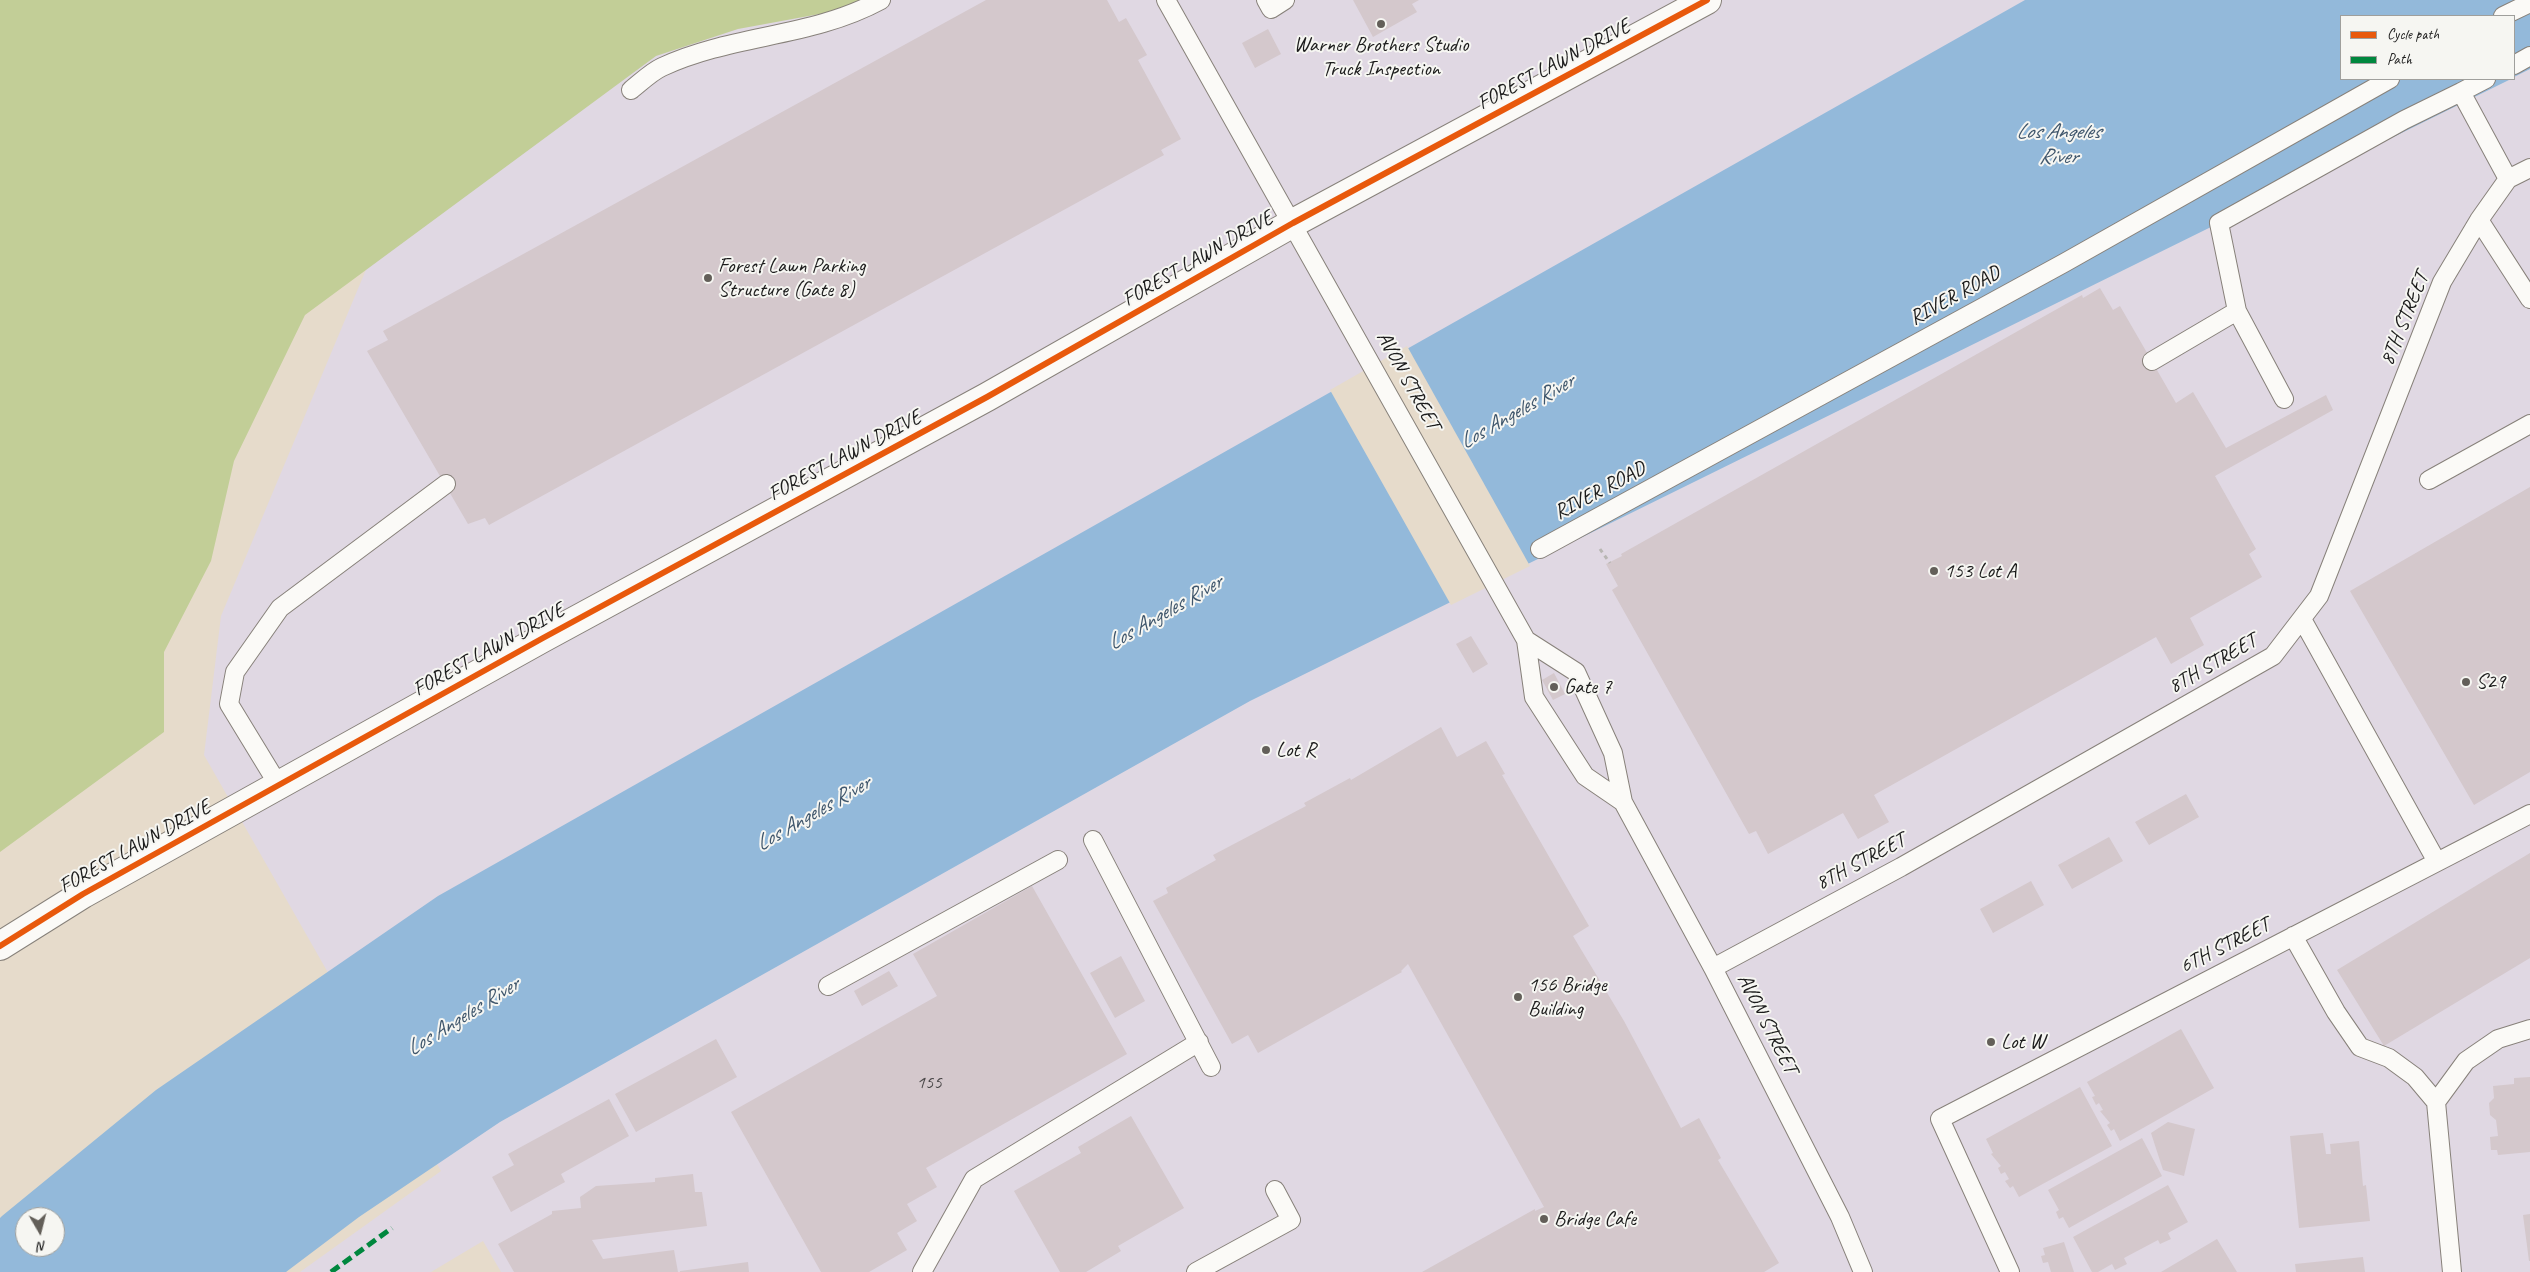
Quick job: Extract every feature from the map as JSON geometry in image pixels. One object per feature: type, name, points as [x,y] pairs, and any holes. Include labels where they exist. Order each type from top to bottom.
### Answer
[{"type":"street","name":"FOREST LAWN DRIVE","points":[[0,946],[84,894],[543,638],[987,397],[1293,223],[1707,0]]},
{"type":"lane","points":[[631,90],[660,68],[737,41],[812,28],[860,12],[882,0]]},
{"type":"lane","name":"AVON STREET","points":[[1166,0],[1526,640],[1534,697],[1585,776],[1623,802]]},
{"type":"lane","points":[[1266,0],[1271,9],[1285,0]]},
{"type":"lane","points":[[2505,15],[2530,3]]},
{"type":"lane","points":[[2515,64],[2530,56]]},
{"type":"lane","name":"RIVER ROAD","points":[[1540,549],[2064,262],[2388,80]]},
{"type":"lane","points":[[2284,398],[2237,311],[2219,223],[2404,120],[2484,80]]},
{"type":"lane","points":[[2461,92],[2508,179]]},
{"type":"lane","name":"8TH STREET","points":[[1713,968],[1901,867],[2273,656],[2319,596],[2442,282],[2479,220],[2508,179],[2530,168]]},
{"type":"lane","points":[[2479,220],[2530,299]]},
{"type":"lane","points":[[2152,361],[2237,311]]},
{"type":"lane","points":[[2429,480],[2530,424]]},
{"type":"lane","points":[[279,786],[229,704],[235,672],[280,608],[446,484]]},
{"type":"lane","points":[[2302,619],[2437,862]]},
{"type":"lane","name":"AVON STREET","points":[[1526,640],[1576,672],[1613,753],[1623,802],[1713,968],[1840,1217],[1863,1272]]},
{"type":"lane","name":"6TH STREET","points":[[2010,1272],[1940,1119],[2530,814]]},
{"type":"lane","points":[[1093,840],[1211,1067]]},
{"type":"lane","points":[[828,986],[1058,860]]},
{"type":"lane","points":[[2293,936],[2336,1012],[2360,1047],[2389,1058],[2415,1077],[2436,1102],[2452,1272]]},
{"type":"lane","points":[[2436,1102],[2466,1061],[2498,1039],[2530,1029]]},
{"type":"lane","points":[[922,1272],[974,1179],[1198,1042]]},
{"type":"lane","points":[[1196,1272],[1291,1220],[1275,1190]]},
{"type":"shaded area","points":[[648,0],[2530,0],[2530,1272],[501,1272],[483,1241],[431,1272],[300,1272],[441,1171],[204,755],[221,616],[414,155]]},
{"type":"green space","points":[[0,0],[865,0],[836,11],[738,29],[656,56],[305,315],[234,461],[211,561],[164,652],[164,732],[0,852]]},
{"type":"water","name":"Los Angeles River","points":[[2025,0],[2530,0],[2530,69],[2515,76],[2515,15],[2340,15],[2340,80],[2509,80],[1250,701],[500,1122],[359,1217],[286,1272],[0,1272],[0,1218],[156,1090],[438,896]]},
{"type":"pier","points":[[1407,346],[1530,566],[1451,605],[1330,390]]},
{"type":"building","name":"Forest Lawn Parking Structure (Gate 8)","points":[[986,0],[1107,0],[1119,22],[1126,18],[1147,55],[1138,60],[1181,139],[1161,150],[1164,155],[489,525],[485,518],[468,524],[367,351],[388,340],[383,331]]},
{"type":"building","name":"Warner Brothers Studio Truck Inspection","points":[[1353,0],[1419,0],[1412,4],[1417,12],[1373,37]]},
{"type":"building","points":[[1268,29],[1281,54],[1255,68],[1242,43]]},
{"type":"building","name":"153 Lot A","points":[[2100,288],[2113,310],[2120,306],[2176,403],[2193,392],[2226,448],[2326,395],[2333,410],[2215,476],[2256,549],[2249,554],[2262,577],[2190,618],[2204,645],[2171,664],[2156,637],[1874,795],[1889,822],[1858,839],[1843,813],[1768,854],[1756,831],[1749,834],[1612,590],[1618,586],[1606,564],[2082,295],[2083,298]]},
{"type":"building","name":"S29","points":[[2530,487],[2530,772],[2474,805],[2350,591]]},
{"type":"building","points":[[1471,636],[1488,664],[1473,673],[1456,644]]},
{"type":"building","name":"Gate 7","points":[[1554,673],[1565,694],[1553,700],[1542,680]]},
{"type":"building","name":"156 Bridge Building","points":[[1441,727],[1457,757],[1486,741],[1505,774],[1502,775],[1589,926],[1573,936],[1624,1021],[1681,1128],[1699,1118],[1721,1158],[1718,1160],[1779,1263],[1764,1272],[1422,1272],[1535,1209],[1535,1211],[1544,1207],[1408,964],[1402,972],[1258,1053],[1248,1035],[1232,1044],[1153,901],[1168,893],[1166,888],[1216,860],[1213,855],[1306,806],[1304,803],[1350,778],[1351,780]]},
{"type":"building","points":[[2186,794],[2199,817],[2149,845],[2135,822]]},
{"type":"building","points":[[2109,837],[2123,861],[2072,889],[2058,865]]},
{"type":"building","points":[[2530,853],[2530,958],[2384,1046],[2337,970]]},
{"type":"building","points":[[2031,881],[2044,905],[1993,933],[1980,909]]},
{"type":"building","points":[[1032,886],[1127,1054],[926,1168],[937,1187],[907,1204],[917,1221],[897,1233],[907,1250],[869,1272],[821,1272],[731,1112],[937,996],[913,954]]},
{"type":"building","points":[[1121,956],[1145,1001],[1115,1018],[1090,973]]},
{"type":"building","points":[[889,971],[898,986],[862,1006],[854,991]]},
{"type":"building","points":[[2181,1029],[2214,1088],[2120,1141],[2114,1129],[2111,1131],[2107,1125],[2110,1123],[2100,1111],[2103,1110],[2099,1103],[2096,1105],[2092,1097],[2095,1096],[2087,1082]]},
{"type":"building","points":[[716,1039],[737,1077],[636,1132],[615,1094]]},
{"type":"building","points":[[2530,1077],[2530,1152],[2498,1155],[2497,1150],[2491,1150],[2490,1137],[2498,1136],[2496,1120],[2490,1115],[2489,1103],[2494,1098],[2493,1086],[2514,1084],[2514,1078]]},
{"type":"building","points":[[2080,1087],[2112,1146],[2019,1197],[2013,1186],[2010,1188],[2005,1181],[2009,1179],[2005,1172],[2001,1174],[1998,1168],[2001,1166],[1991,1154],[1993,1153],[1986,1139]]},
{"type":"building","points":[[609,1099],[629,1136],[561,1174],[565,1182],[511,1212],[492,1177],[514,1165],[508,1154]]},
{"type":"building","points":[[1131,1116],[1184,1208],[1118,1246],[1121,1251],[1086,1272],[1060,1272],[1014,1191],[1081,1153],[1078,1147]]},
{"type":"building","points":[[2168,1122],[2195,1129],[2184,1176],[2163,1170],[2151,1133]]},
{"type":"building","points":[[2323,1133],[2326,1154],[2331,1154],[2330,1144],[2359,1141],[2363,1186],[2366,1185],[2370,1221],[2299,1228],[2290,1136]]},
{"type":"building","points":[[2142,1138],[2162,1176],[2069,1228],[2063,1217],[2059,1219],[2056,1212],[2059,1210],[2048,1190]]},
{"type":"building","points":[[693,1174],[695,1192],[702,1192],[707,1226],[592,1240],[603,1259],[674,1250],[678,1272],[514,1272],[498,1244],[552,1214],[552,1211],[581,1208],[580,1197],[596,1186],[655,1182],[655,1178]]},
{"type":"building","points":[[2168,1185],[2188,1222],[2168,1233],[2171,1239],[2160,1244],[2158,1240],[2124,1258],[2127,1264],[2115,1270],[2112,1264],[2098,1272],[2092,1272],[2073,1237]]},
{"type":"building","points":[[2530,1214],[2530,1261],[2529,1261],[2523,1215]]},
{"type":"building","points":[[2217,1239],[2237,1272],[2161,1272]]},
{"type":"building","points":[[2064,1242],[2074,1272],[2051,1272],[2048,1262],[2043,1263],[2041,1256],[2045,1255],[2043,1248]]},
{"type":"building","points":[[2363,1257],[2365,1272],[2296,1272],[2295,1264]]},
{"type":"building","points":[[748,1262],[749,1272],[680,1272],[680,1271]]},
{"type":"marked path","points":[[331,1272],[392,1228]]},
{"type":"cycle path","points":[[0,946],[83,894],[543,638],[987,397],[1293,223],[1707,0]]},
{"type":"place","name":"Warner Brothers Studio Truck Inspection","points":[[1381,24]]},
{"type":"place","name":"Forest Lawn Parking Structure (Gate 8)","points":[[708,278]]},
{"type":"place","name":"153 Lot A","points":[[1934,571]]},
{"type":"place","name":"S29","points":[[2466,682]]},
{"type":"place","name":"Gate 7","points":[[1554,687]]},
{"type":"place","name":"Lot R","points":[[1266,750]]},
{"type":"place","name":"156 Bridge Building","points":[[1518,997]]},
{"type":"place","name":"Lot W","points":[[1991,1042]]},
{"type":"place","name":"Bridge Cafe","points":[[1544,1219]]}]
